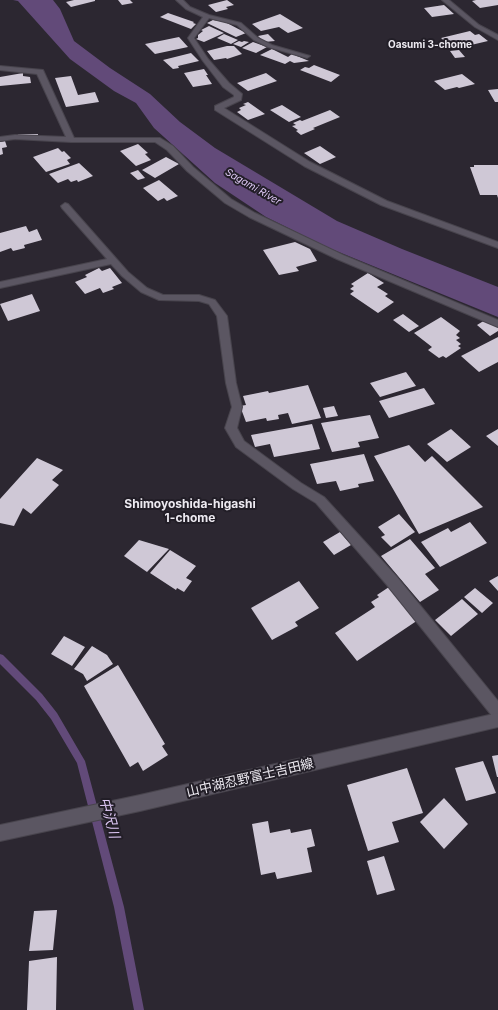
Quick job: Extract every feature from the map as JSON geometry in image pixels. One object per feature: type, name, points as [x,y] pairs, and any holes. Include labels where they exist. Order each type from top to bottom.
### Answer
[{"type":"street","points":[[179,0],[188,8],[207,16],[239,24],[256,39],[270,46],[307,56]]},
{"type":"street","points":[[445,0],[477,26],[498,38]]},
{"type":"street","points":[[207,16],[191,38],[205,60],[221,79],[238,94],[238,98],[218,108],[307,164],[384,203],[498,245]]},
{"type":"street","points":[[0,68],[40,72],[71,140]]},
{"type":"street","points":[[0,139],[15,137],[71,140],[157,140],[170,148],[190,168],[228,201],[252,215],[340,257],[498,324]]},
{"type":"street","points":[[65,206],[125,274],[144,290],[162,298],[199,298],[212,302],[222,316],[231,383],[237,407],[231,428],[240,444],[297,486],[320,500],[392,581],[498,712]]},
{"type":"street","points":[[0,285],[113,261]]},
{"type":"street","name":"山中湖忍野富士吉田線","points":[[0,833],[140,804],[498,720]]},
{"type":"water","name":"Sagami River","points":[[13,0],[53,0],[60,9],[74,41],[110,68],[150,94],[180,122],[215,148],[337,221],[402,249],[498,287],[498,317],[329,248],[266,217],[215,183],[154,128],[136,103],[114,91],[70,59],[18,1]]},
{"type":"building","points":[[74,0],[95,1],[71,7],[66,2]]},
{"type":"building","points":[[118,0],[130,0],[133,3],[122,5]]},
{"type":"building","points":[[227,0],[234,5],[226,7],[228,9],[216,12],[208,5]]},
{"type":"building","points":[[498,0],[498,5],[480,8],[472,1]]},
{"type":"building","points":[[444,5],[454,14],[432,17],[424,8]]},
{"type":"building","points":[[168,13],[196,24],[191,29],[160,17]]},
{"type":"building","points":[[280,14],[303,28],[288,33],[279,27],[261,31],[252,24]]},
{"type":"building","points":[[213,20],[225,22],[246,33],[236,37],[207,23]]},
{"type":"building","points":[[209,26],[224,33],[204,42],[196,39],[203,31],[201,30]]},
{"type":"building","points":[[470,31],[475,35],[479,34],[488,41],[454,49],[441,38]]},
{"type":"building","points":[[224,34],[238,40],[231,44],[217,38]]},
{"type":"building","points":[[268,34],[275,41],[264,42],[258,36]]},
{"type":"building","points":[[179,37],[188,47],[155,54],[145,44]]},
{"type":"building","points":[[239,41],[249,42],[241,47],[233,44]]},
{"type":"building","points":[[253,42],[267,47],[256,53],[242,48]]},
{"type":"building","points":[[227,46],[234,46],[242,54],[227,59],[214,60],[207,51]]},
{"type":"building","points":[[272,49],[288,57],[292,54],[309,61],[294,63],[290,61],[285,64],[260,55]]},
{"type":"building","points":[[459,50],[465,57],[455,58],[450,51]]},
{"type":"building","points":[[191,53],[199,61],[178,66],[179,68],[173,69],[163,60]]},
{"type":"building","points":[[314,65],[340,75],[331,82],[300,70]]},
{"type":"building","points":[[204,69],[212,84],[193,87],[184,73]]},
{"type":"building","points":[[23,73],[23,76],[30,77],[31,83],[0,86],[0,77]]},
{"type":"building","points":[[266,73],[277,81],[248,91],[237,83]]},
{"type":"building","points":[[462,74],[475,84],[445,90],[434,81]]},
{"type":"building","points":[[71,76],[78,95],[95,92],[99,102],[66,107],[55,78]]},
{"type":"building","points":[[498,89],[498,102],[495,102],[488,90]]},
{"type":"building","points":[[248,102],[265,114],[248,120],[237,112],[241,110],[239,108],[246,105],[243,104]]},
{"type":"building","points":[[282,105],[301,117],[289,122],[270,110]]},
{"type":"building","points":[[330,110],[340,117],[313,128],[315,129],[301,135],[296,131],[298,130],[292,126],[296,125],[293,123],[300,120],[302,121]]},
{"type":"building","points":[[18,134],[38,134],[38,136],[17,136]]},
{"type":"building","points":[[5,141],[7,147],[2,148],[3,154],[0,155],[0,142]]},
{"type":"building","points":[[138,144],[148,153],[145,154],[151,160],[136,166],[120,151]]},
{"type":"building","points":[[320,146],[336,157],[320,164],[304,153]]},
{"type":"building","points":[[58,148],[62,152],[64,151],[71,158],[67,160],[70,164],[46,172],[33,157]]},
{"type":"building","points":[[166,157],[179,164],[155,178],[142,170]]},
{"type":"building","points":[[79,163],[93,176],[78,182],[77,180],[71,182],[68,179],[58,183],[49,174]]},
{"type":"building","points":[[474,165],[498,165],[498,198],[497,195],[480,195],[470,167],[474,167]]},
{"type":"building","points":[[138,170],[145,178],[138,180],[130,173]]},
{"type":"building","points":[[159,180],[178,196],[167,201],[164,198],[158,201],[143,188]]},
{"type":"building","points":[[26,226],[29,232],[37,229],[42,240],[24,245],[25,248],[13,251],[11,248],[0,252],[0,233]]},
{"type":"building","points":[[295,242],[310,249],[317,261],[296,267],[299,271],[279,275],[263,250]]},
{"type":"building","points":[[99,268],[102,271],[110,268],[122,283],[112,287],[114,289],[103,293],[100,288],[85,294],[75,282],[87,277],[85,275]]},
{"type":"building","points":[[368,273],[384,283],[377,287],[388,294],[385,296],[394,302],[378,313],[350,294],[354,291],[350,289],[354,286],[351,284]]},
{"type":"building","points":[[32,294],[40,311],[8,321],[0,304]]},
{"type":"building","points":[[403,314],[419,326],[409,332],[393,320]]},
{"type":"building","points":[[441,317],[460,331],[456,335],[460,338],[456,340],[461,344],[458,346],[461,348],[446,358],[443,356],[439,358],[428,350],[432,347],[414,333]]},
{"type":"building","points":[[490,317],[498,323],[498,331],[490,336],[477,325]]},
{"type":"building","points":[[498,337],[498,362],[479,372],[461,356]]},
{"type":"building","points":[[406,372],[416,386],[380,397],[370,383]]},
{"type":"building","points":[[308,385],[321,418],[292,424],[288,413],[278,415],[279,419],[267,421],[266,418],[246,422],[240,406],[246,405],[243,396],[268,391],[269,393]]},
{"type":"building","points":[[424,388],[435,404],[389,418],[379,401]]},
{"type":"building","points":[[334,406],[338,416],[326,418],[323,408]]},
{"type":"building","points":[[370,415],[379,438],[358,442],[360,447],[332,452],[321,423]]},
{"type":"building","points":[[312,424],[320,449],[274,457],[270,444],[255,447],[251,435]]},
{"type":"building","points":[[451,429],[471,447],[447,462],[427,444]]},
{"type":"building","points":[[498,429],[498,446],[486,436]]},
{"type":"building","points":[[409,445],[425,462],[432,456],[483,507],[419,534],[374,456]]},
{"type":"building","points":[[364,454],[374,481],[358,484],[359,487],[340,491],[336,481],[317,484],[310,464]]},
{"type":"building","points":[[37,458],[63,470],[52,480],[59,485],[31,514],[23,508],[14,526],[0,523],[0,499]]},
{"type":"building","points":[[399,514],[415,532],[391,547],[381,537],[385,535],[378,527]]},
{"type":"building","points":[[470,522],[487,543],[440,567],[421,542],[448,528],[451,532]]},
{"type":"building","points":[[340,532],[351,545],[334,555],[323,542]]},
{"type":"building","points":[[410,539],[435,568],[425,574],[439,590],[420,602],[381,556]]},
{"type":"building","points":[[139,540],[169,549],[147,572],[124,556]]},
{"type":"building","points":[[170,550],[196,566],[186,578],[192,581],[184,592],[177,588],[176,590],[150,573]]},
{"type":"building","points":[[498,576],[498,591],[489,581]]},
{"type":"building","points":[[299,581],[319,608],[295,622],[298,626],[272,640],[251,608]]},
{"type":"building","points":[[389,587],[418,620],[357,661],[335,633],[375,607],[371,602],[379,597],[377,595]]},
{"type":"building","points":[[475,588],[493,603],[482,613],[464,597]]},
{"type":"building","points":[[462,599],[478,614],[451,636],[435,620]]},
{"type":"building","points":[[64,636],[85,647],[72,666],[51,654]]},
{"type":"building","points":[[92,646],[107,655],[113,664],[87,681],[83,674],[74,669]]},
{"type":"building","points":[[118,665],[165,744],[162,746],[168,755],[143,771],[138,762],[130,767],[84,686]]},
{"type":"building","points":[[498,755],[498,777],[497,777],[492,756]]},
{"type":"building","points":[[483,761],[496,793],[466,801],[455,768]]},
{"type":"building","points":[[407,768],[423,813],[392,822],[399,842],[368,851],[347,785]]},
{"type":"building","points":[[444,798],[468,824],[444,849],[420,822]]},
{"type":"building","points":[[268,821],[270,833],[290,829],[291,833],[311,829],[315,846],[307,848],[312,872],[277,879],[275,872],[261,875],[252,824]]},
{"type":"building","points":[[384,856],[395,890],[377,895],[367,861]]},
{"type":"building","points":[[57,910],[53,950],[29,951],[34,911]]},
{"type":"building","points":[[57,957],[56,1010],[27,1010],[29,961]]},
{"type":"waterway","name":"中沢川","points":[[0,658],[39,697],[54,716],[81,761],[119,907],[139,1010]]},
{"type":"district","name":"Oasumi 3-chome","points":[[430,45]]},
{"type":"district","name":"Shimoyoshida-higashi 1-chome","points":[[190,511]]}]
